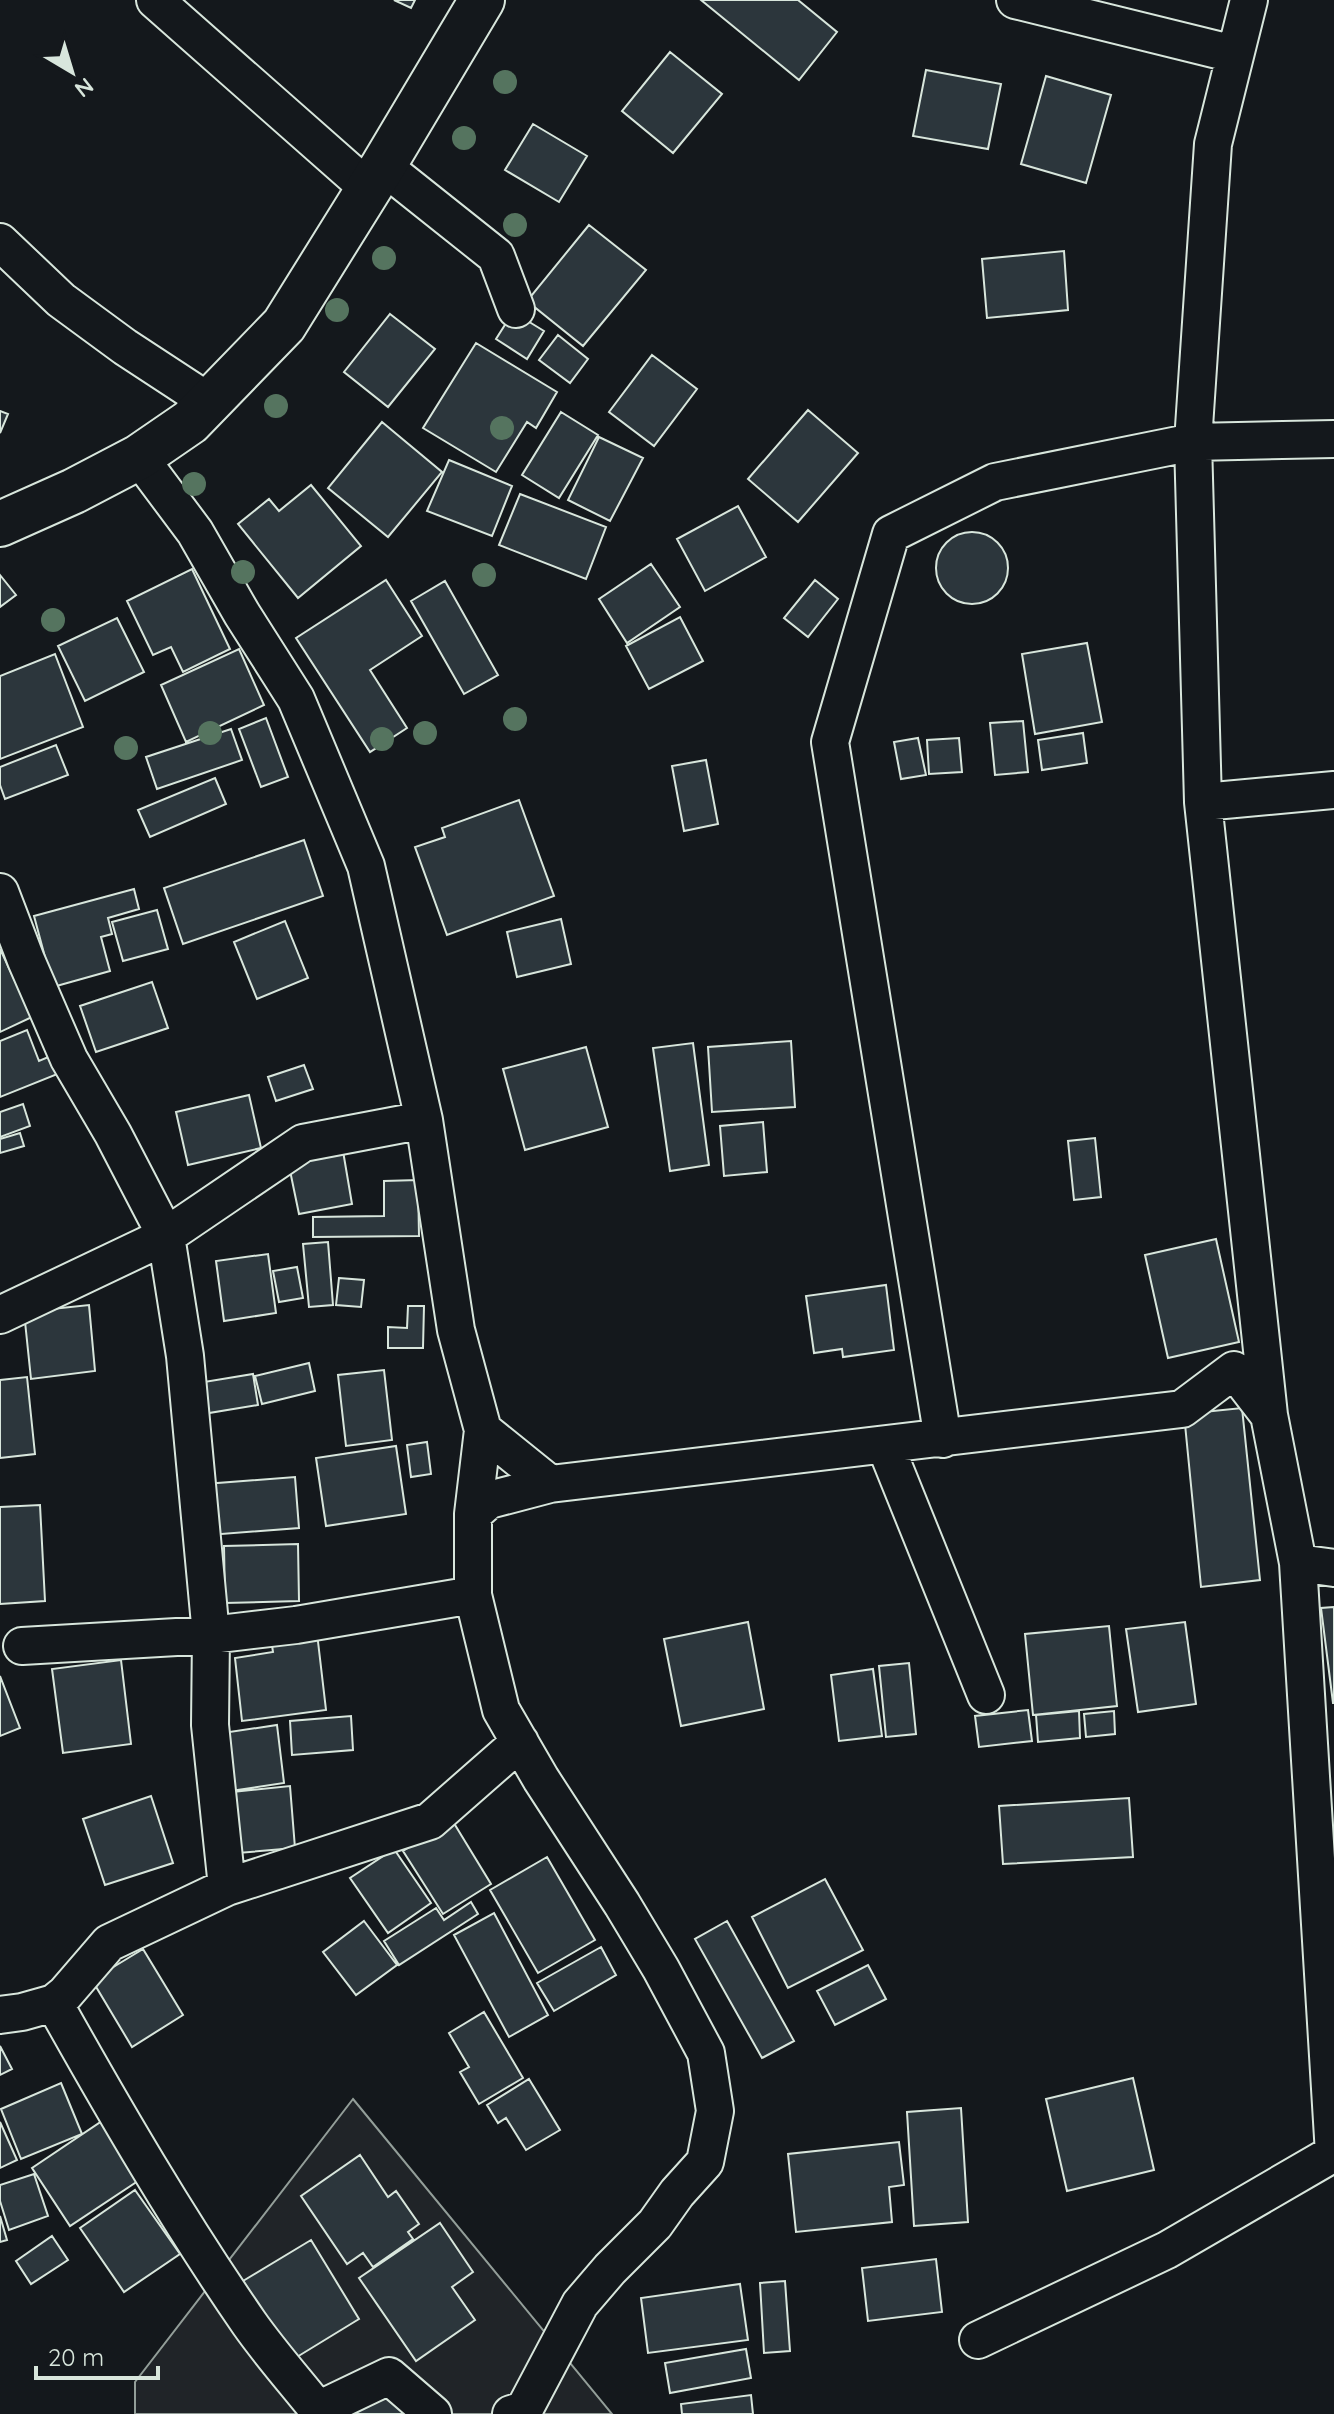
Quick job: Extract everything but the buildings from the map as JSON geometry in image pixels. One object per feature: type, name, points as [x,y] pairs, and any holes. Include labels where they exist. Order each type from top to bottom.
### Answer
[{"type":"street","points":[[155,0],[375,177],[496,256],[516,309]]},
{"type":"street","points":[[0,524],[74,491],[139,457],[190,422],[284,325],[482,0]]},
{"type":"street","points":[[1015,0],[1234,54]]},
{"type":"street","points":[[978,2340],[1167,2250],[1334,2154],[1298,1563],[1269,1415],[1203,802],[1193,442],[1213,144],[1249,0]]},
{"type":"street","points":[[0,242],[61,300],[209,402]]},
{"type":"street","points":[[943,1439],[830,742],[891,534],[995,482],[1193,442],[1334,439]]},
{"type":"street","points":[[139,457],[195,532],[296,699],[366,866],[424,1120],[456,1330],[483,1430],[473,1514],[473,1595],[501,1710],[661,1969],[706,2053],[715,2111],[705,2162],[655,2224],[580,2304],[521,2413]]},
{"type":"street","points":[[1203,802],[1334,790]]},
{"type":"street","points":[[0,892],[69,1059],[113,1134],[166,1236],[185,1356],[211,1635],[210,1725],[227,1887]]},
{"type":"street","points":[[0,1315],[166,1236],[303,1143],[424,1120]]},
{"type":"street","points":[[473,1514],[489,1500],[550,1484],[1182,1409],[1234,1370],[1269,1415]]},
{"type":"street","points":[[483,1430],[550,1484]]},
{"type":"street","points":[[885,1445],[986,1695]]},
{"type":"street","points":[[1298,1563],[1334,1568]]},
{"type":"street","points":[[22,1646],[211,1635],[296,1625],[473,1595]]},
{"type":"street","points":[[0,2015],[54,2003],[109,1943],[227,1887],[430,1821],[520,1742]]},
{"type":"street","points":[[54,2003],[129,2137],[250,2325],[318,2412],[389,2376],[433,2414]]},
{"type":"shaded area","points":[[353,2099],[612,2414],[135,2414],[135,2382]]}]
